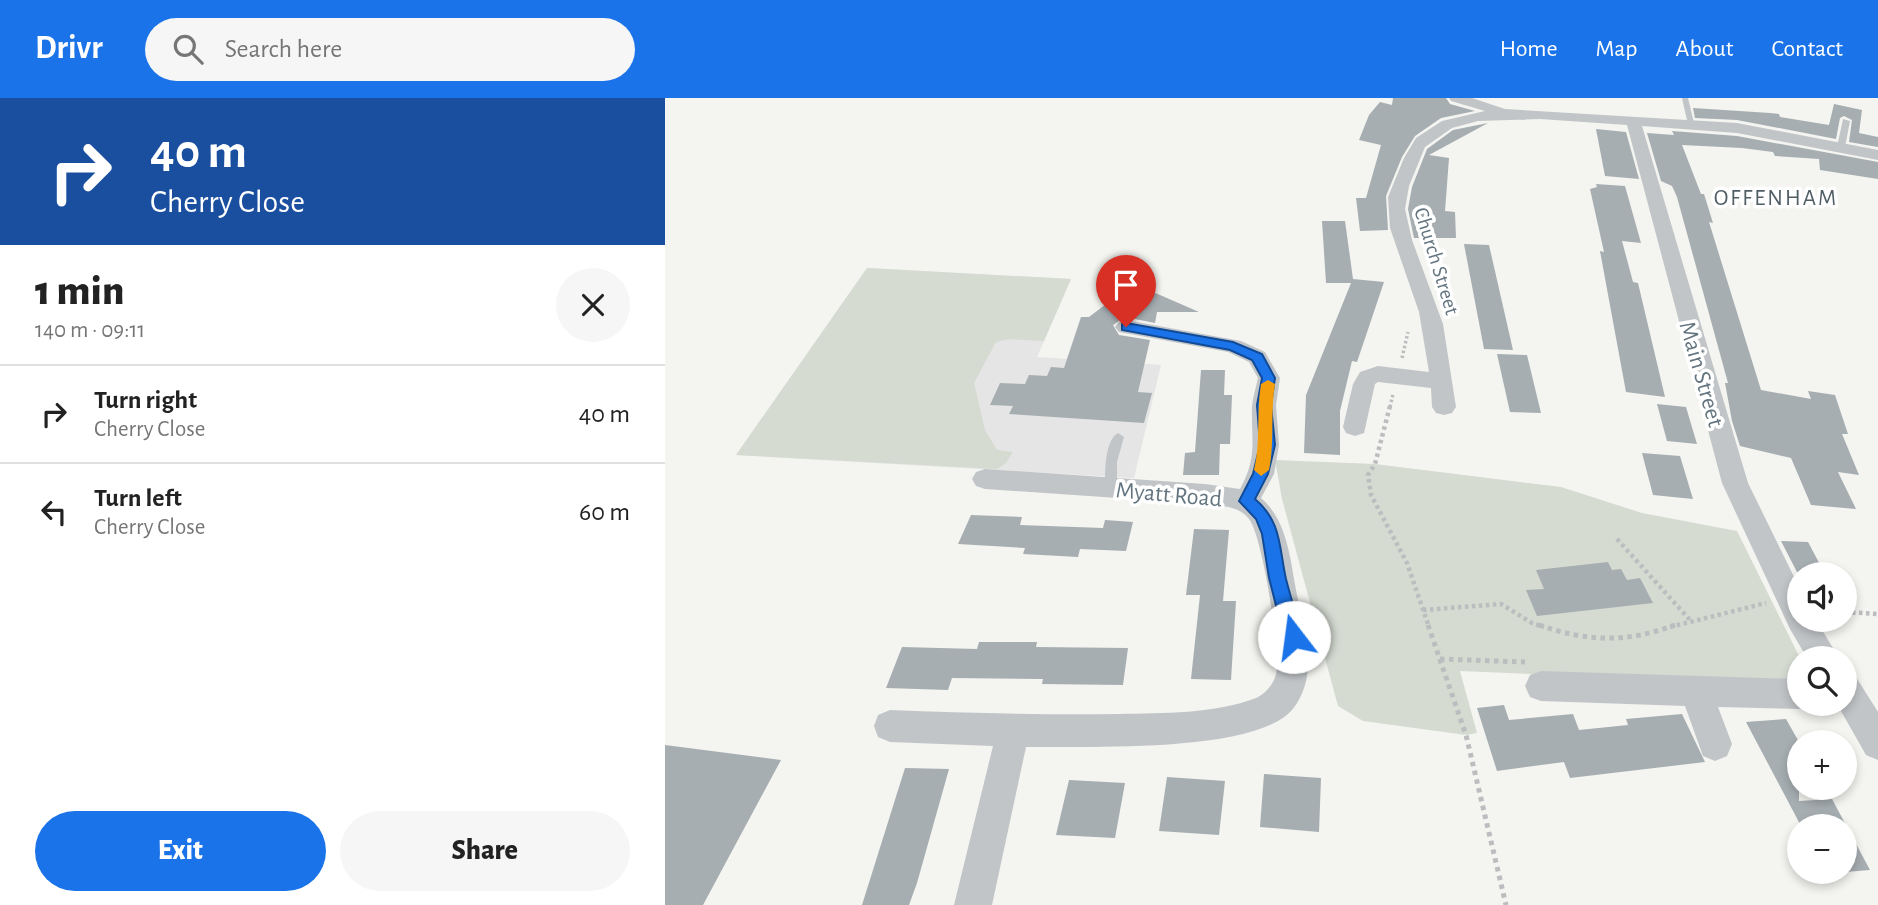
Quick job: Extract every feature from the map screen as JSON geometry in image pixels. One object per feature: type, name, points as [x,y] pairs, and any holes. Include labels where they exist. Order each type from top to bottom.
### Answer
[{"type":"street","name":"Church Street","points":[[1444,407],[1430,312],[1401,229],[1396,198],[1411,158],[1424,139],[1450,123],[1464,106],[1513,113],[1633,120]]},
{"type":"street","points":[[1633,120],[1737,128],[1878,155]]},
{"type":"street","name":"Main Street","points":[[1633,120],[1735,483],[1787,593]]},
{"type":"street","points":[[1126,327],[1233,346],[1257,357],[1269,378],[1264,405],[1267,445],[1261,474],[1247,501]]},
{"type":"street","points":[[1355,427],[1364,384],[1368,377],[1378,374],[1442,381]]},
{"type":"street","name":"Myatt Road","points":[[890,726],[1013,731],[1175,727],[1226,722],[1270,709],[1283,694],[1291,674],[1294,637],[1277,578],[1270,534],[1262,515],[1247,501],[1206,495],[985,479]]},
{"type":"street","points":[[1541,686],[1787,693]]},
{"type":"street","points":[[1695,689],[1715,744]]},
{"type":"street","points":[[1857,709],[1878,743]]},
{"type":"street","points":[[973,905],[1013,731]]},
{"type":"lane","points":[[1685,98],[1692,125]]},
{"type":"lane","points":[[1842,147],[1846,121]]},
{"type":"lane","points":[[1111,489],[1111,462],[1118,437]]},
{"type":"path","points":[[1422,289],[1415,299],[1375,464],[1368,475],[1371,495],[1407,563],[1466,735],[1506,905]]},
{"type":"path","points":[[1617,539],[1690,620]]},
{"type":"path","points":[[1423,610],[1501,604],[1532,622],[1568,635],[1600,640],[1662,630],[1690,620],[1770,602],[1787,610]]},
{"type":"path","points":[[1857,613],[1878,614]]},
{"type":"shaded area","points":[[867,268],[1071,279],[1037,357],[1161,365],[1134,478],[736,455]]},
{"type":"shaded area","points":[[867,268],[1071,279],[1044,341],[1009,339],[996,342],[974,383],[985,430],[997,450],[1013,452],[1006,463],[997,469],[736,455]]},
{"type":"shaded area","points":[[1275,460],[1375,464],[1561,487],[1642,513],[1737,531],[1794,646],[1787,646],[1787,685],[1460,671],[1477,733],[1466,735],[1363,721],[1338,706],[1282,499]]},
{"type":"building","points":[[1393,98],[1446,98],[1450,104],[1475,111],[1441,118],[1415,136],[1402,157],[1386,196],[1388,230],[1360,231],[1356,198],[1366,198],[1381,145],[1359,140],[1369,115],[1380,102],[1392,105]]},
{"type":"building","points":[[1834,104],[1862,110],[1859,133],[1878,137],[1878,147],[1849,142],[1852,120],[1844,116],[1840,118],[1836,139],[1737,120],[1695,118],[1693,108],[1779,114],[1780,117],[1829,125]]},
{"type":"building","points":[[1488,123],[1429,155],[1449,158],[1445,211],[1455,212],[1456,238],[1414,238],[1408,209],[1412,187],[1427,149],[1453,130]]},
{"type":"building","points":[[1596,129],[1626,132],[1639,179],[1605,176]]},
{"type":"building","points":[[1672,131],[1737,136],[1878,162],[1878,179],[1820,170],[1819,159],[1775,156],[1773,152],[1742,148],[1682,145],[1701,194],[1704,194],[1713,223],[1709,222],[1761,390],[1811,399],[1808,391],[1835,395],[1848,434],[1842,434],[1859,475],[1838,472],[1856,509],[1811,505],[1791,458],[1740,446],[1732,421],[1725,383],[1728,383],[1677,197],[1672,186],[1661,181],[1647,133],[1674,135]]},
{"type":"building","points":[[1596,184],[1625,186],[1641,243],[1622,241],[1633,282],[1638,283],[1665,397],[1626,392],[1600,251],[1604,252],[1590,189],[1597,187]]},
{"type":"building","points":[[1322,221],[1345,221],[1353,279],[1384,282],[1357,362],[1352,361],[1340,411],[1340,455],[1304,453],[1306,395],[1351,283],[1326,283]]},
{"type":"building","points":[[1464,244],[1489,245],[1513,350],[1484,349]]},
{"type":"building","points":[[1127,288],[1138,293],[1144,288],[1199,312],[1157,312],[1155,323],[1125,317],[1113,325],[1119,335],[1150,340],[1138,392],[1152,393],[1144,423],[1009,414],[1013,406],[990,405],[1000,383],[1025,384],[1029,375],[1047,376],[1051,367],[1064,368],[1081,317],[1089,317]]},
{"type":"building","points":[[1497,354],[1527,355],[1541,413],[1510,412]]},
{"type":"building","points":[[1201,370],[1225,370],[1224,395],[1232,395],[1230,444],[1220,444],[1219,475],[1183,475],[1185,453],[1195,452]]},
{"type":"building","points":[[1657,404],[1686,407],[1697,444],[1667,441]]},
{"type":"building","points":[[1642,453],[1680,456],[1693,499],[1653,495]]},
{"type":"building","points":[[971,515],[1022,517],[1020,525],[1103,528],[1105,520],[1133,522],[1126,551],[1080,549],[1078,557],[1023,554],[1025,548],[958,544]]},
{"type":"building","points":[[1194,529],[1229,530],[1223,601],[1236,601],[1231,680],[1191,679],[1200,595],[1186,595]]},
{"type":"building","points":[[1781,541],[1808,542],[1819,562],[1792,562]]},
{"type":"building","points":[[1608,562],[1612,570],[1621,569],[1627,580],[1640,578],[1653,603],[1537,616],[1526,590],[1544,589],[1536,570]]},
{"type":"building","points":[[979,642],[1037,642],[1036,647],[1128,648],[1123,685],[1042,684],[1043,679],[952,678],[948,690],[886,688],[902,647],[977,649]]},
{"type":"building","points":[[1504,705],[1509,720],[1573,714],[1579,730],[1628,725],[1626,719],[1682,714],[1705,762],[1570,778],[1564,762],[1497,771],[1477,708]]},
{"type":"building","points":[[1786,719],[1792,730],[1787,730],[1787,800],[1746,722]]},
{"type":"building","points":[[665,745],[781,760],[703,905],[665,905]]},
{"type":"building","points":[[905,768],[949,769],[917,883],[909,905],[862,905]]},
{"type":"building","points":[[1264,774],[1321,778],[1319,832],[1260,827]]},
{"type":"building","points":[[1167,777],[1225,781],[1219,835],[1159,831]]},
{"type":"building","points":[[1069,780],[1125,783],[1115,838],[1056,835]]},
{"type":"building","points":[[1787,800],[1833,800],[1840,814],[1795,814]]},
{"type":"building","points":[[1857,846],[1870,870],[1857,871]]},
{"type":"slow traffic","points":[[1261,470],[1267,445],[1264,405],[1268,384]]},
{"type":"district","name":"OFFENHAM","points":[[1776,197]]},
{"type":"route","points":[[1126,327],[1233,346],[1257,357],[1269,378],[1264,405],[1267,445],[1261,474],[1247,501],[1262,515],[1270,534],[1277,578],[1294,637]]}]
